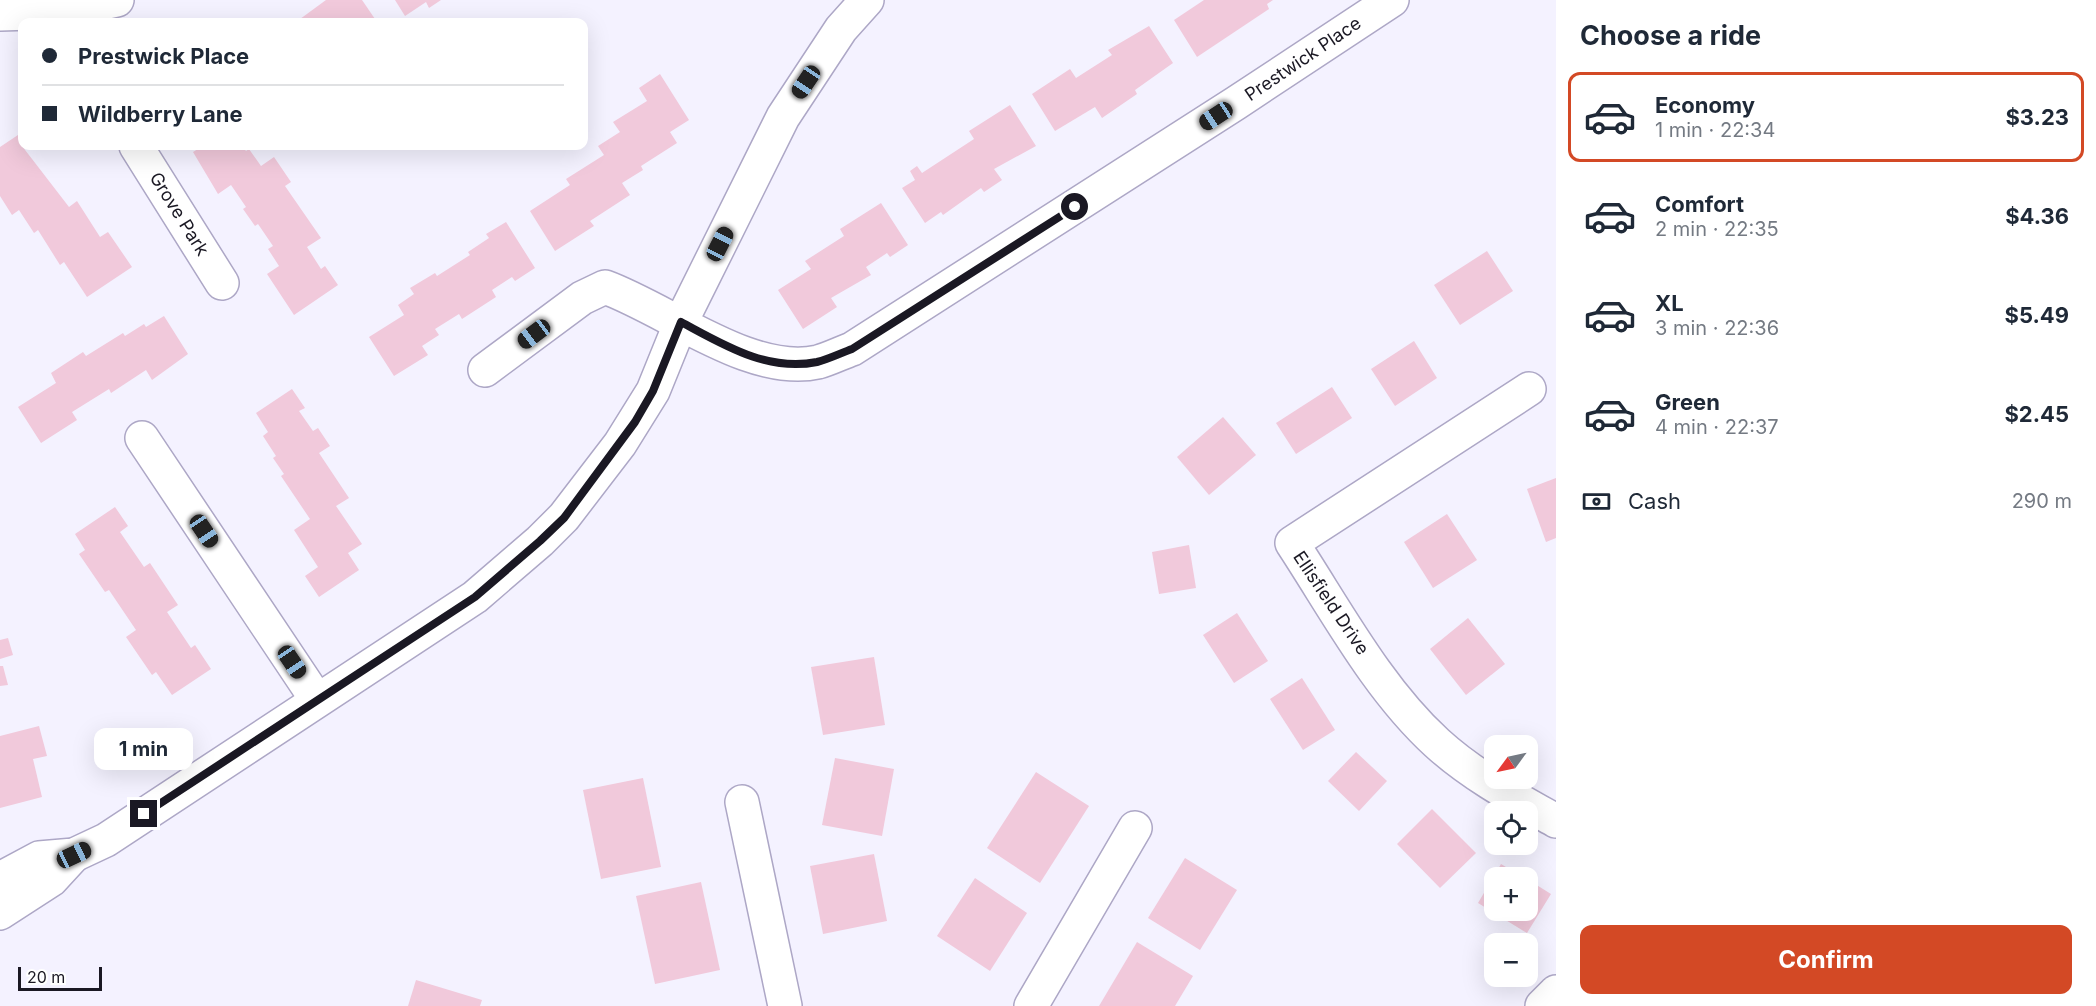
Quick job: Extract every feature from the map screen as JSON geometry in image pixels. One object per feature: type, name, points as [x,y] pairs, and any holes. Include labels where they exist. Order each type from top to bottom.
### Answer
[{"type":"street","points":[[0,14],[66,17],[117,0]]},
{"type":"street","points":[[0,879],[39,858],[74,855],[106,840],[475,597],[564,518],[635,422],[653,391],[681,322],[783,117],[842,29],[867,0]]},
{"type":"street","name":"Prestwick Place","points":[[485,370],[582,298],[604,287],[681,322],[746,356],[780,363],[816,362],[852,349],[1236,103],[1392,0]]},
{"type":"street","name":"Grove Park","points":[[139,150],[222,283]]},
{"type":"street","name":"Ellisfield Drive","points":[[1529,389],[1292,543],[1375,668],[1408,711],[1436,742],[1463,765],[1556,821]]},
{"type":"street","points":[[142,438],[317,700]]},
{"type":"street","points":[[742,802],[785,1006]]},
{"type":"street","points":[[1031,1006],[1135,828]]},
{"type":"street","points":[[0,913],[51,880],[74,855]]},
{"type":"street","points":[[1542,1006],[1556,992]]},
{"type":"building","points":[[326,0],[362,0],[374,18],[301,18]]},
{"type":"building","points":[[395,0],[441,0],[429,8],[426,2],[405,16]]},
{"type":"building","points":[[1204,0],[1273,0],[1267,4],[1269,9],[1197,57],[1174,20]]},
{"type":"building","points":[[1149,26],[1173,63],[1135,90],[1137,94],[1102,118],[1095,107],[1055,131],[1032,94],[1070,69],[1076,78],[1112,55],[1108,50]]},
{"type":"building","points":[[660,74],[689,120],[670,132],[677,143],[641,166],[643,170],[622,183],[630,195],[590,221],[594,226],[555,251],[530,211],[570,185],[566,179],[604,155],[598,146],[620,132],[613,122],[647,101],[639,88]]},
{"type":"building","points":[[1010,105],[1036,146],[994,169],[1002,180],[984,192],[981,188],[943,215],[941,212],[925,223],[902,188],[915,180],[910,171],[917,166],[922,173],[974,139],[969,131]]},
{"type":"building","points":[[18,135],[18,150],[25,150],[69,207],[77,201],[100,237],[108,232],[132,267],[87,297],[64,262],[60,265],[38,230],[34,233],[19,210],[12,215],[0,196],[0,147]]},
{"type":"building","points":[[196,150],[250,150],[261,166],[274,157],[291,182],[285,186],[321,238],[307,247],[321,269],[325,266],[338,285],[294,315],[267,274],[279,266],[268,249],[273,246],[258,224],[255,226],[243,209],[246,207],[231,185],[218,194],[193,152]]},
{"type":"building","points":[[881,203],[908,245],[890,257],[887,253],[866,267],[871,275],[831,298],[837,307],[803,329],[778,290],[811,269],[805,261],[844,236],[840,229]]},
{"type":"building","points":[[506,222],[535,268],[515,281],[512,277],[492,290],[496,297],[462,319],[459,314],[435,329],[439,335],[422,346],[428,355],[394,376],[369,337],[404,315],[398,305],[414,294],[410,288],[435,273],[437,276],[470,255],[468,252],[489,238],[486,234]]},
{"type":"building","points":[[1487,251],[1513,291],[1460,325],[1434,285]]},
{"type":"building","points":[[164,316],[188,354],[152,380],[146,370],[111,393],[109,389],[72,412],[77,420],[41,443],[18,407],[56,383],[51,373],[83,352],[86,356],[123,333],[125,336],[144,324],[146,327]]},
{"type":"building","points":[[1414,341],[1437,378],[1395,406],[1371,369]]},
{"type":"building","points":[[1332,387],[1352,418],[1296,454],[1276,423]]},
{"type":"building","points":[[292,389],[305,408],[299,411],[313,431],[318,428],[330,446],[319,453],[349,498],[336,506],[362,544],[348,553],[359,570],[319,597],[305,576],[318,567],[294,530],[310,519],[281,476],[284,474],[273,458],[276,456],[263,436],[268,432],[256,413]]},
{"type":"building","points":[[1223,417],[1256,455],[1209,495],[1177,457]]},
{"type":"building","points":[[1556,478],[1556,538],[1546,542],[1527,489]]},
{"type":"building","points":[[115,507],[128,526],[120,532],[144,567],[150,563],[178,605],[167,612],[191,648],[195,645],[211,669],[172,695],[156,672],[152,675],[126,637],[136,630],[109,590],[105,592],[79,554],[85,550],[75,534]]},
{"type":"building","points":[[1447,514],[1477,560],[1433,588],[1404,542]]},
{"type":"building","points":[[1189,545],[1196,588],[1159,594],[1152,552]]},
{"type":"building","points":[[1237,613],[1268,661],[1234,683],[1203,635]]},
{"type":"building","points":[[1468,618],[1505,664],[1466,695],[1430,649]]},
{"type":"building","points":[[8,638],[13,655],[0,659],[0,640]]},
{"type":"building","points":[[874,657],[885,725],[823,735],[811,667]]},
{"type":"building","points":[[0,666],[3,666],[8,685],[0,686]]},
{"type":"building","points":[[1302,678],[1335,730],[1303,750],[1270,699]]},
{"type":"building","points":[[39,726],[47,756],[33,759],[42,797],[0,808],[0,736]]},
{"type":"building","points":[[1356,752],[1387,781],[1359,811],[1328,781]]},
{"type":"building","points":[[835,758],[894,769],[882,836],[822,825]]},
{"type":"building","points":[[1036,772],[1089,806],[1040,883],[987,848]]},
{"type":"building","points":[[643,778],[661,867],[601,879],[583,790]]},
{"type":"building","points":[[1432,809],[1476,853],[1440,888],[1397,844]]},
{"type":"building","points":[[874,854],[887,921],[823,934],[810,866]]},
{"type":"building","points":[[1185,858],[1237,890],[1200,950],[1148,918]]},
{"type":"building","points":[[975,878],[1027,913],[990,971],[937,936]]},
{"type":"building","points":[[701,882],[720,970],[655,984],[636,896]]},
{"type":"building","points":[[1538,886],[1551,894],[1538,915]]},
{"type":"building","points":[[1484,893],[1484,907],[1478,903]]},
{"type":"building","points":[[1507,921],[1534,921],[1527,933]]},
{"type":"building","points":[[1137,942],[1193,976],[1175,1006],[1099,1006]]},
{"type":"building","points":[[416,980],[482,1000],[480,1006],[408,1006]]},
{"type":"route","points":[[144,814],[475,597],[540,541],[564,518],[621,444],[653,391],[681,322],[746,356],[780,363],[816,362],[852,349],[1075,207]]}]
